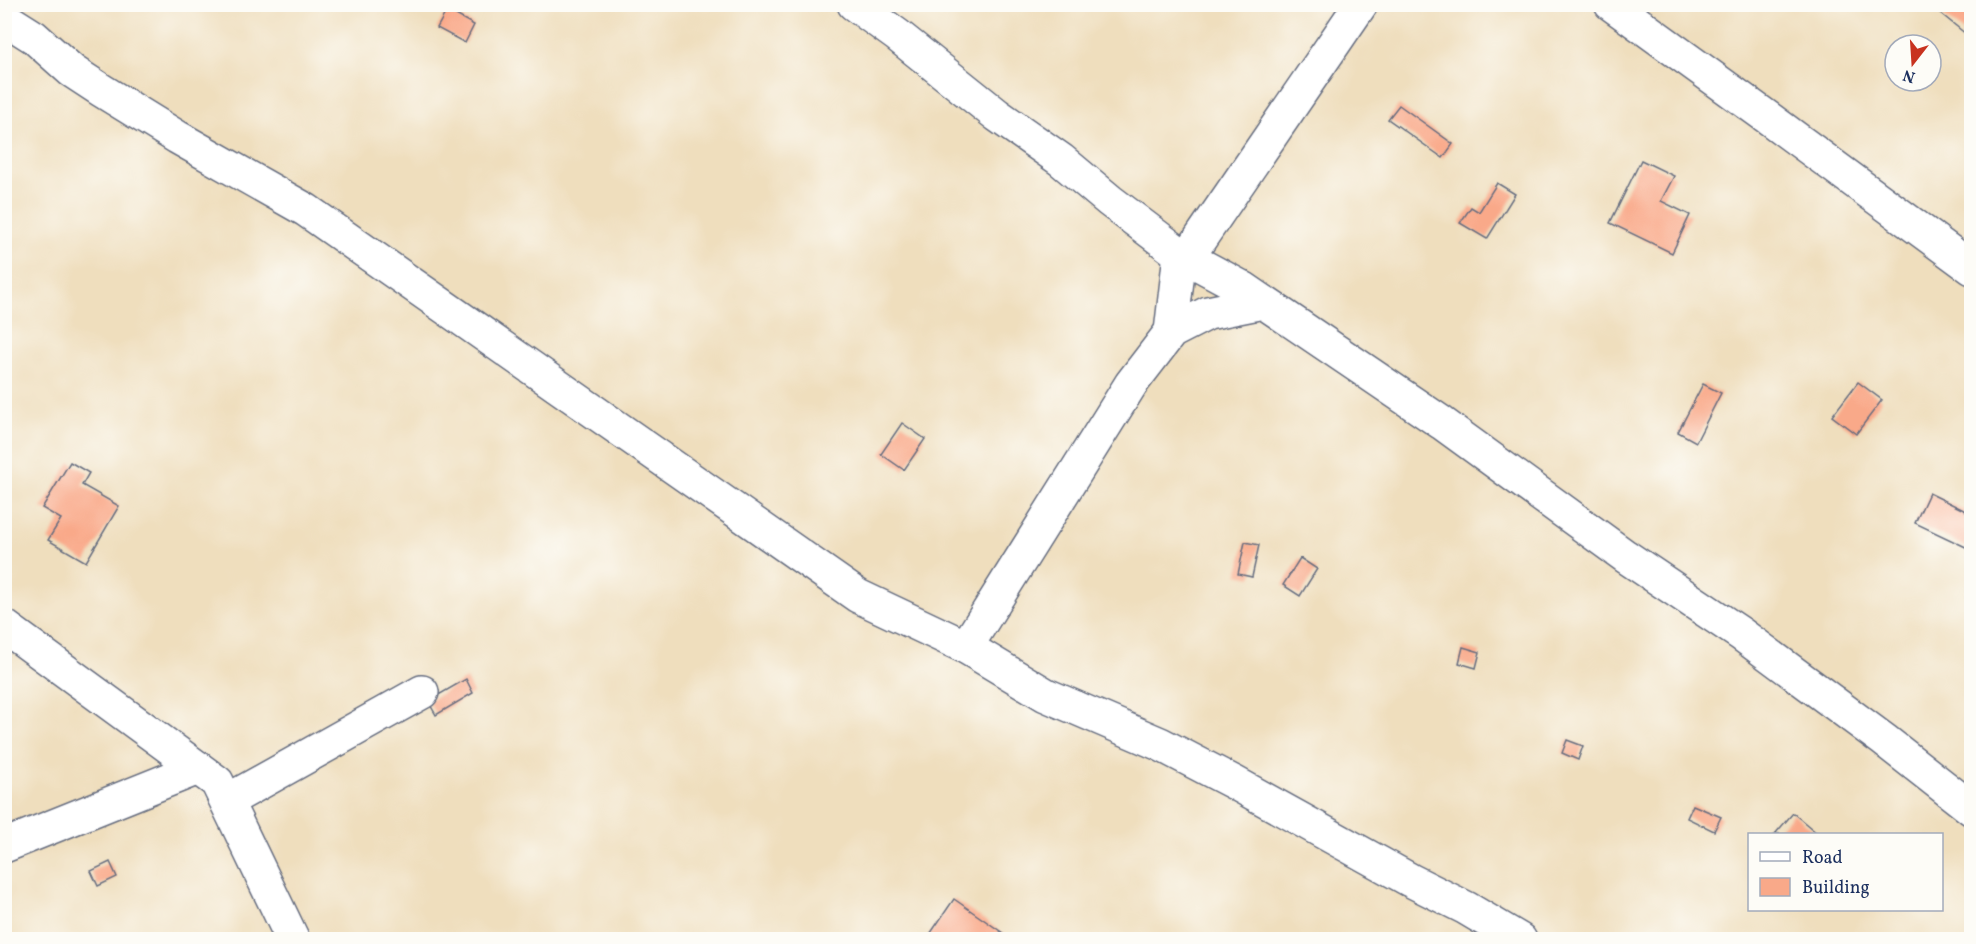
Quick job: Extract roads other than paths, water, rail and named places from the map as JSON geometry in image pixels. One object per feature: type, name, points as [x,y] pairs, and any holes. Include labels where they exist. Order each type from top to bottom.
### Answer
[{"type":"street","points":[[854,4],[897,35],[997,115],[1061,160],[1110,201],[1183,256],[1243,288],[1442,423],[1625,556],[1741,634],[1884,740],[1971,809]]},
{"type":"street","points":[[1171,332],[1183,256],[1361,4]]},
{"type":"street","points":[[1611,4],[1971,268]]},
{"type":"street","points":[[4,18],[34,36],[72,71],[109,95],[177,137],[306,210],[858,596],[966,647],[1046,695],[1160,744],[1520,939]]},
{"type":"street","points":[[966,647],[1131,384],[1171,332],[1208,313],[1263,302]]},
{"type":"street","points":[[4,626],[218,782],[293,939]]},
{"type":"street","points":[[227,801],[422,692]]},
{"type":"street","points":[[4,846],[198,768]]}]
